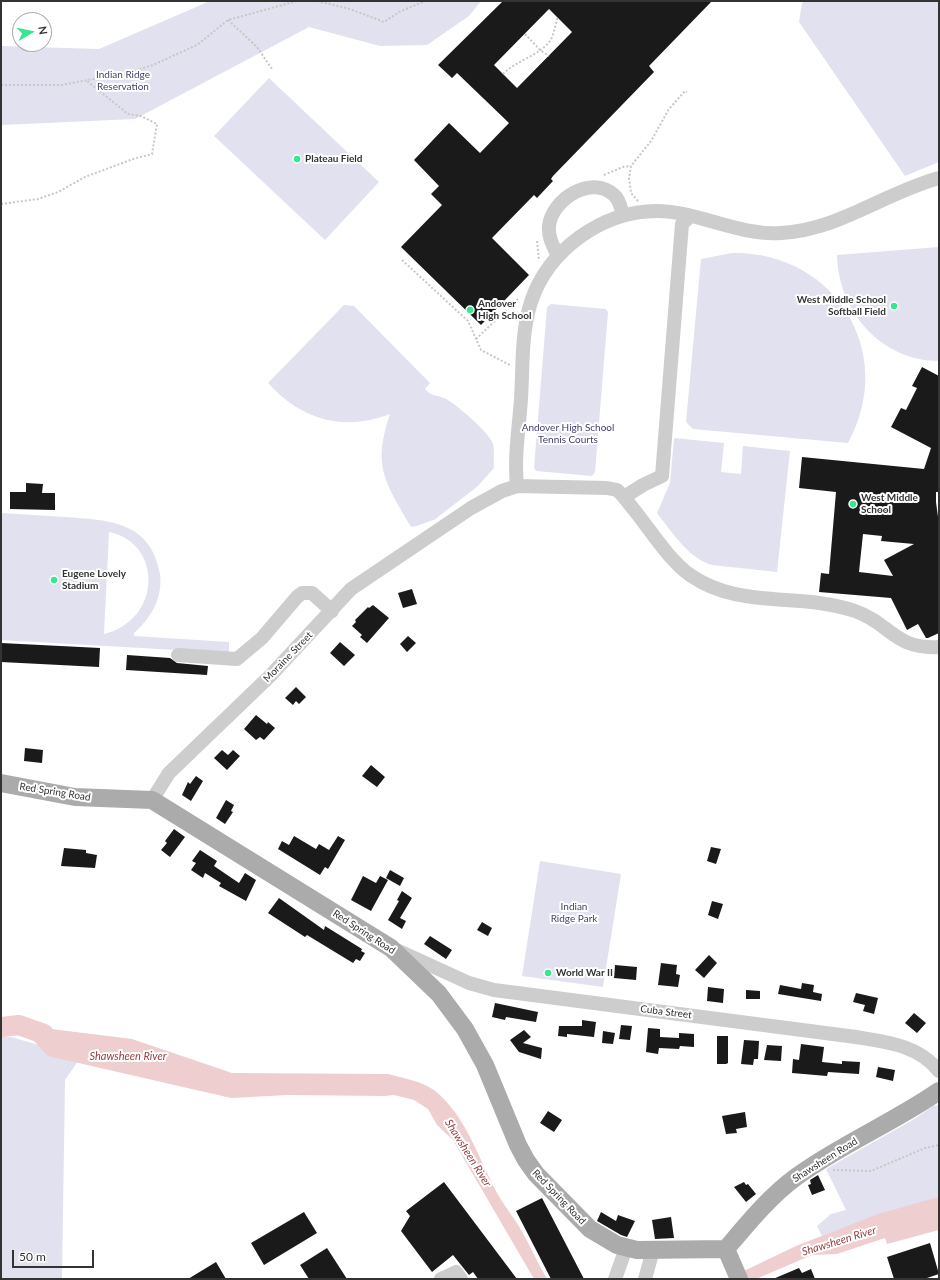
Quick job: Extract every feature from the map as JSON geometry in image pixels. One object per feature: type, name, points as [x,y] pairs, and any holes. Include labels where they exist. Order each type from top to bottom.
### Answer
[{"type":"main road","name":"Red Spring Road","points":[[1,783],[75,797],[152,800],[391,948],[439,994],[465,1028],[485,1065],[518,1145],[531,1168],[590,1229],[617,1245],[624,1253],[651,1258],[733,1264]]},
{"type":"main road","name":"Shawsheen Road","points":[[733,1264],[769,1199],[795,1178],[821,1160],[939,1091]]},
{"type":"street","points":[[939,178],[840,220],[802,230],[781,233],[758,232],[668,212],[651,211],[623,215],[598,226],[577,238],[558,256],[546,273],[531,302],[527,323],[515,462],[517,486],[611,488],[618,491],[682,568],[707,585],[725,593],[744,597],[799,601],[842,608],[869,617],[910,644],[925,648],[939,647]]},
{"type":"street","points":[[558,256],[549,237],[550,218],[559,202],[572,193],[592,188],[603,189],[614,195],[619,203],[623,215]]},
{"type":"street","points":[[624,497],[643,485],[662,476],[682,224],[689,217]]},
{"type":"street","name":"Moraine Street","points":[[152,800],[169,773],[271,675],[351,590],[471,508],[502,491],[517,486]]},
{"type":"street","points":[[178,655],[237,659],[262,638],[297,597],[302,594],[312,593],[332,611]]},
{"type":"street","name":"Cuba Street","points":[[391,948],[469,983],[494,990],[856,1037],[898,1044],[931,1061],[939,1071]]},
{"type":"street","points":[[615,1279],[624,1253]]},
{"type":"street","points":[[645,1279],[651,1258]]},
{"type":"street","points":[[441,1279],[456,1272],[461,1279]]},
{"type":"path","points":[[1,84],[61,85],[131,72],[153,65],[198,45],[228,20],[297,1]]},
{"type":"path","points":[[317,1],[350,9],[384,22],[399,12],[425,1]]},
{"type":"path","points":[[504,74],[517,62],[540,50],[550,41],[558,17]]},
{"type":"path","points":[[228,20],[257,48],[272,69]]},
{"type":"path","points":[[524,34],[540,50],[549,56]]},
{"type":"path","points":[[1,204],[38,199],[58,192],[85,177],[133,159],[152,154],[157,124],[141,116],[128,114],[87,81]]},
{"type":"path","points":[[651,211],[650,201],[639,202],[631,193],[629,178],[631,166],[651,142],[669,109],[685,91],[687,92]]},
{"type":"path","points":[[598,177],[623,167],[631,166]]},
{"type":"path","points":[[537,240],[539,264]]},
{"type":"path","points":[[402,260],[468,322],[481,350],[513,367]]},
{"type":"path","points":[[476,339],[520,298]]},
{"type":"path","points":[[821,1160],[827,1169],[871,1171],[925,1148],[939,1145]]},
{"type":"green space","name":"Indian Ridge Reservation","points":[[210,1],[481,1],[469,16],[427,45],[380,46],[309,27],[135,119],[1,125],[1,46],[12,46],[12,52],[52,52],[52,48],[99,49]]},
{"type":"green space","points":[[805,1],[939,1],[939,162],[905,176],[799,22],[802,3]]},
{"type":"green space","name":"Plateau Field","points":[[269,78],[379,182],[325,240],[214,136]]},
{"type":"green space","name":"West Middle School Softball Field","points":[[939,247],[939,361],[918,359],[899,352],[882,342],[867,329],[854,313],[845,295],[839,276],[837,255]]},
{"type":"green space","points":[[732,253],[769,257],[801,269],[827,289],[847,314],[860,343],[865,375],[862,409],[848,443],[693,429],[686,422],[701,259]]},
{"type":"green space","name":"Andover High School Tennis Courts","points":[[551,304],[606,309],[608,312],[595,472],[592,476],[536,471],[534,468],[547,307]]},
{"type":"green space","points":[[344,305],[354,306],[430,383],[425,389],[427,391],[444,398],[463,411],[479,426],[493,444],[494,468],[478,486],[434,520],[411,527],[388,485],[384,474],[382,448],[390,414],[356,422],[340,422],[324,419],[309,414],[295,406],[281,396],[268,383]]},
{"type":"green space","points":[[674,438],[724,443],[721,472],[741,474],[743,446],[790,451],[777,572],[712,565],[703,562],[681,544],[657,513],[670,483]]},
{"type":"green space","name":"Eugene Lovely Stadium","points":[[1,513],[112,522],[137,533],[147,543],[155,556],[160,574],[160,591],[158,599],[146,621],[134,633],[134,636],[229,642],[229,653],[1,640]],"holes":[[[109,532],[127,539],[139,551],[146,565],[148,582],[145,598],[137,614],[123,626],[104,634]]]},
{"type":"green space","name":"Indian Ridge Park","points":[[540,861],[621,874],[603,987],[522,976]]},
{"type":"green space","points":[[1,1036],[11,1037],[81,1057],[65,1080],[62,1279],[1,1279]]},
{"type":"green space","points":[[939,1105],[939,1203],[853,1224],[822,1236],[817,1226],[831,1214],[846,1210],[826,1169],[916,1118],[933,1106]]},
{"type":"water","name":"Shawsheen River","points":[[19,1025],[132,1039],[232,1073],[388,1074],[423,1084],[434,1090],[456,1113],[472,1141],[500,1198],[520,1228],[547,1279],[534,1279],[453,1140],[437,1125],[428,1109],[414,1100],[394,1095],[287,1095],[231,1098],[48,1056]]},
{"type":"water","name":"Shawsheen River","points":[[939,1197],[939,1230],[887,1244],[885,1238],[837,1254],[812,1255],[756,1279],[727,1279],[796,1246],[878,1214]]},
{"type":"building","name":"Andover High School","points":[[503,1],[712,1],[649,66],[654,72],[553,176],[551,179],[553,181],[537,198],[534,195],[492,238],[529,275],[481,325],[401,247],[442,205],[431,194],[439,186],[414,160],[449,123],[480,153],[509,123],[457,73],[452,78],[438,65]],"holes":[[[549,9],[572,32],[517,88],[494,65]]]},
{"type":"building","name":"West Middle School","points":[[922,367],[939,376],[939,492],[936,492],[936,502],[939,524],[939,633],[928,638],[926,638],[918,624],[907,630],[891,598],[819,592],[821,573],[829,574],[836,492],[799,488],[802,457],[924,469],[931,448],[891,427],[901,408],[906,410],[917,388],[912,386]],"holes":[[[863,534],[882,536],[881,541],[914,544],[884,560],[893,576],[859,572]]]},
{"type":"building","points":[[26,483],[43,484],[42,493],[55,493],[55,510],[10,509],[10,492],[26,492]]},
{"type":"building","points":[[412,589],[417,604],[403,608],[398,593]]},
{"type":"building","points":[[373,605],[389,618],[367,643],[360,637],[362,635],[352,626],[356,622],[355,620],[368,607],[369,608]]},
{"type":"building","points":[[408,636],[416,643],[407,652],[400,644]]},
{"type":"building","points":[[340,642],[355,655],[344,666],[330,653]]},
{"type":"building","points":[[1,643],[100,648],[99,667],[1,662]]},
{"type":"building","points":[[127,655],[170,658],[177,663],[208,666],[207,675],[126,670]]},
{"type":"building","points":[[296,687],[306,697],[299,704],[296,701],[293,705],[285,698]]},
{"type":"building","points":[[256,715],[267,724],[268,722],[275,728],[264,740],[260,737],[256,740],[244,729]]},
{"type":"building","points":[[25,748],[43,750],[42,763],[24,761]]},
{"type":"building","points":[[222,750],[228,755],[233,750],[240,756],[227,770],[214,758]]},
{"type":"building","points":[[371,765],[385,777],[377,787],[362,776]]},
{"type":"building","points":[[196,776],[203,781],[191,801],[182,795],[188,782],[190,784]]},
{"type":"building","points":[[226,800],[234,805],[231,811],[233,812],[225,824],[216,818]]},
{"type":"building","points":[[174,829],[185,837],[170,857],[161,850],[167,843],[165,841]]},
{"type":"building","points":[[294,836],[316,849],[319,844],[329,850],[338,836],[345,840],[328,869],[325,867],[320,875],[278,849],[282,841],[289,845]]},
{"type":"building","points":[[711,847],[721,849],[716,864],[707,861]]},
{"type":"building","points":[[64,848],[86,850],[86,853],[97,855],[95,868],[61,866]]},
{"type":"building","points":[[200,850],[217,861],[214,866],[239,883],[245,873],[256,880],[246,901],[219,886],[221,883],[205,873],[203,878],[191,870],[196,863],[192,861]]},
{"type":"building","points":[[390,870],[404,878],[400,886],[386,878]]},
{"type":"building","points":[[363,876],[376,883],[380,876],[388,880],[371,911],[351,900]]},
{"type":"building","points":[[402,891],[412,898],[400,918],[406,921],[402,929],[388,920],[399,901],[397,900]]},
{"type":"building","points":[[279,898],[324,930],[325,926],[362,949],[361,951],[365,953],[360,961],[356,959],[353,963],[307,935],[305,937],[268,913]]},
{"type":"building","points":[[712,901],[723,904],[718,919],[708,915]]},
{"type":"building","points":[[482,922],[492,928],[488,936],[477,930]]},
{"type":"building","points":[[430,936],[452,950],[446,959],[424,944]]},
{"type":"building","points":[[709,955],[717,963],[704,978],[695,970]]},
{"type":"building","points":[[661,963],[677,965],[676,974],[680,975],[678,987],[658,985]]},
{"type":"building","points":[[615,965],[637,967],[636,980],[614,978]]},
{"type":"building","points":[[802,983],[814,985],[813,992],[822,994],[821,1001],[778,994],[780,985],[801,989]]},
{"type":"building","points":[[708,987],[724,989],[723,1003],[707,1001]]},
{"type":"building","points":[[746,990],[760,991],[760,999],[746,999]]},
{"type":"building","points":[[856,993],[878,998],[874,1014],[863,1011],[865,1005],[853,1002]]},
{"type":"building","points":[[495,1003],[538,1012],[536,1022],[506,1017],[505,1020],[492,1017]]},
{"type":"building","points":[[914,1013],[926,1023],[917,1033],[905,1023]]},
{"type":"building","points":[[582,1020],[596,1022],[594,1037],[567,1034],[567,1037],[558,1036],[559,1026],[582,1026]]},
{"type":"building","points":[[621,1025],[632,1026],[630,1040],[619,1039]]},
{"type":"building","points":[[648,1028],[660,1029],[660,1037],[679,1038],[679,1033],[694,1034],[694,1047],[680,1046],[679,1049],[659,1048],[658,1054],[646,1052]]},
{"type":"building","points":[[524,1030],[531,1037],[523,1043],[542,1048],[541,1059],[519,1052],[510,1040]]},
{"type":"building","points":[[603,1031],[615,1033],[613,1044],[602,1043]]},
{"type":"building","points":[[717,1036],[728,1036],[728,1063],[726,1064],[717,1064]]},
{"type":"building","points":[[744,1040],[759,1041],[758,1059],[754,1059],[753,1065],[741,1064]]},
{"type":"building","points":[[801,1044],[824,1047],[822,1062],[842,1064],[842,1061],[860,1062],[859,1074],[828,1072],[827,1076],[792,1073],[793,1059],[799,1060]]},
{"type":"building","points":[[767,1045],[782,1046],[781,1061],[764,1060]]},
{"type":"building","points":[[878,1067],[895,1070],[893,1081],[876,1077]]},
{"type":"building","points":[[548,1111],[562,1120],[554,1132],[540,1123]]},
{"type":"building","points":[[745,1112],[747,1127],[736,1129],[737,1133],[726,1134],[722,1116]]},
{"type":"building","points":[[818,1175],[825,1190],[812,1195],[808,1185],[811,1184],[810,1180]]},
{"type":"building","points":[[444,1182],[517,1279],[478,1279],[473,1272],[469,1275],[453,1255],[432,1272],[401,1231],[410,1216],[406,1211]]},
{"type":"building","points":[[744,1182],[746,1185],[748,1184],[756,1194],[746,1202],[734,1187]]},
{"type":"building","points":[[542,1198],[584,1279],[551,1279],[516,1211]]},
{"type":"building","points":[[304,1212],[317,1233],[264,1265],[251,1243]]},
{"type":"building","points":[[601,1212],[616,1221],[618,1215],[635,1221],[627,1237],[597,1221]]},
{"type":"building","points":[[671,1217],[674,1238],[655,1239],[652,1220]]},
{"type":"building","points":[[930,1243],[939,1274],[924,1279],[894,1279],[887,1257]]},
{"type":"building","points":[[327,1248],[347,1279],[309,1279],[300,1265]]},
{"type":"building","points":[[216,1262],[226,1279],[188,1279]]},
{"type":"building","points":[[799,1268],[802,1273],[811,1269],[815,1279],[773,1279]]},
{"type":"waterway","name":"Shawsheen River","points":[[1,1027],[19,1025],[44,1034]]},
{"type":"place","name":"Plateau Field","points":[[297,159]]},
{"type":"place","name":"West Middle School Softball Field","points":[[894,306]]},
{"type":"place","name":"Andover High School","points":[[470,310]]},
{"type":"place","name":"West Middle School","points":[[853,504]]},
{"type":"place","name":"Eugene Lovely Stadium","points":[[54,580]]},
{"type":"place","name":"World War II","points":[[548,973]]}]
